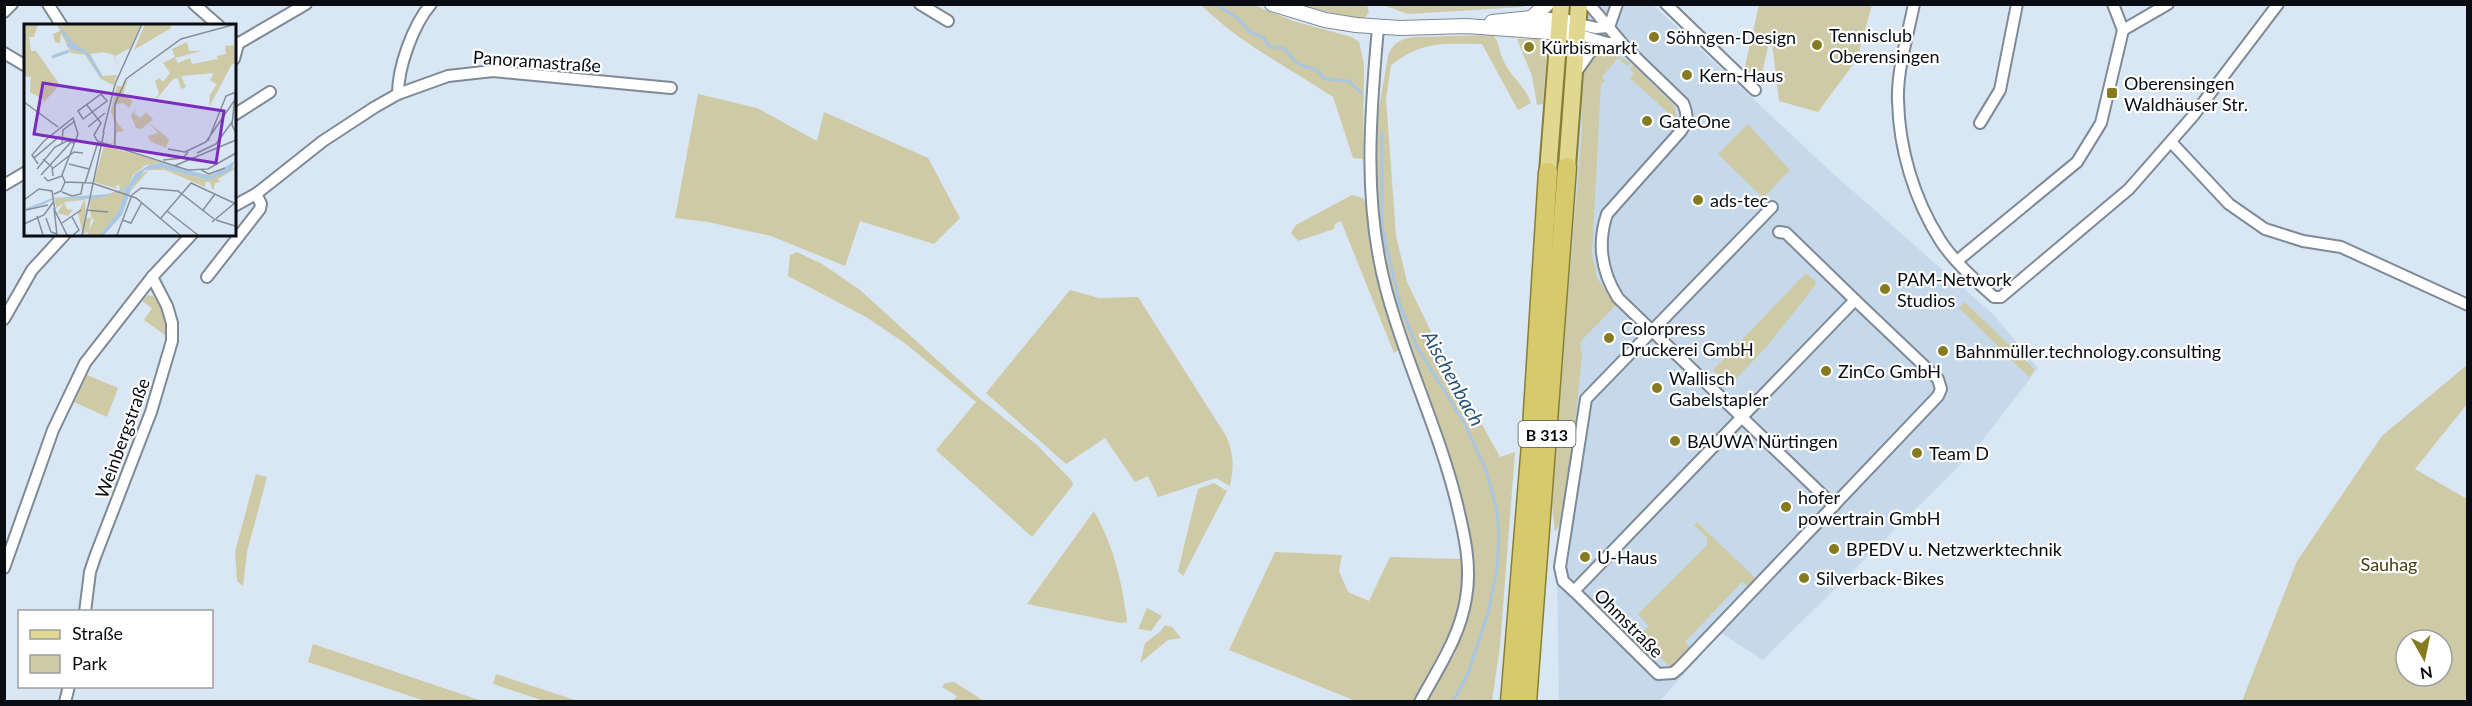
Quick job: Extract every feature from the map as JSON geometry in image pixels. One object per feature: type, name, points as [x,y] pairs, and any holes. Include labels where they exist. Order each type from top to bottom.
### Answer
[{"type":"highway","name":"B 313","points":[[1527,702],[1567,167]]},
{"type":"highway","name":"B 313","points":[[1510,702],[1531,444],[1548,172]]},
{"type":"main road","name":"B 313","points":[[1567,167],[1579,4]]},
{"type":"main road","name":"B 313","points":[[1548,172],[1560,19]]},
{"type":"street","points":[[4,12],[12,4]]},
{"type":"street","points":[[48,4],[61,24]]},
{"type":"street","points":[[195,4],[217,24]]},
{"type":"street","points":[[236,43],[306,4]]},
{"type":"street","points":[[398,94],[400,72],[408,46],[431,4]]},
{"type":"street","points":[[920,4],[948,21]]},
{"type":"street","points":[[1272,4],[1325,20],[1378,28],[1466,26],[1560,19]]},
{"type":"street","points":[[1531,18],[1547,4]]},
{"type":"street","points":[[1589,4],[1626,48],[1677,96],[1687,113],[1687,121],[1681,131],[1607,214],[1603,227],[1601,252],[1609,285],[1618,298],[1834,506]]},
{"type":"street","points":[[1609,27],[1617,4]]},
{"type":"street","points":[[1666,4],[1755,90]]},
{"type":"street","points":[[1914,4],[1898,98],[1902,139],[1911,178],[1941,242],[1994,297],[2001,297],[2129,189],[2171,142],[2278,4]]},
{"type":"street","points":[[1980,123],[2000,90],[2017,4]]},
{"type":"street","points":[[1957,261],[2077,162],[2101,123],[2123,30],[2113,4]]},
{"type":"street","points":[[2123,30],[2168,4]]},
{"type":"street","points":[[1466,26],[1531,18],[1560,19],[1577,29],[1626,48]]},
{"type":"street","points":[[1577,29],[1609,27]]},
{"type":"street","points":[[1378,28],[1370,150],[1378,251],[1386,289],[1447,465],[1463,529],[1469,574],[1466,599],[1456,635],[1420,702]]},
{"type":"street","points":[[1573,76],[1591,51],[1610,43]]},
{"type":"street","points":[[4,53],[24,65]]},
{"type":"street","name":"Panoramastraße","points":[[236,205],[256,194],[339,130],[398,94],[448,76],[478,72],[671,88]]},
{"type":"street","points":[[236,114],[270,92]]},
{"type":"street","points":[[2171,142],[2229,204],[2265,228],[2303,241],[2341,248],[2468,305]]},
{"type":"street","points":[[4,185],[24,173]]},
{"type":"street","points":[[207,277],[260,209],[261,204],[256,194]]},
{"type":"street","points":[[1574,591],[1563,581],[1560,567],[1583,407],[1592,390],[1772,207]]},
{"type":"street","points":[[1779,232],[1786,233],[1855,300]]},
{"type":"street","points":[[4,319],[32,270],[63,236]]},
{"type":"street","points":[[4,568],[53,430],[85,363],[152,277],[190,236]]},
{"type":"street","name":"Weinbergstraße","points":[[85,610],[94,557],[150,412],[172,341],[172,323],[167,306],[152,277]]},
{"type":"street","name":"Ohmstraße","points":[[1855,300],[1938,380],[1941,389],[1934,401],[1673,673],[1658,674],[1574,591],[1855,300]]},
{"type":"shaded area","points":[[1587,5],[1653,5],[1830,171],[1994,315],[2038,368],[1976,449],[1763,660],[1721,633],[1660,701],[1559,702],[1557,576],[1580,342],[1567,305]]},
{"type":"green space","points":[[1201,5],[1254,5],[1293,21],[1352,37],[1359,42],[1364,64],[1363,159],[1353,158],[1333,97],[1248,43]]},
{"type":"green space","points":[[1293,5],[1367,5],[1369,12],[1364,19]]},
{"type":"green space","points":[[1383,5],[1527,5],[1408,14]]},
{"type":"green space","name":"Tennisclub Oberensingen","points":[[1759,5],[1872,5],[1857,59],[1818,112],[1779,101],[1771,34],[1761,78],[1755,85],[1743,75]]},
{"type":"green space","points":[[1493,35],[1504,62],[1526,92],[1531,103],[1518,110],[1482,44],[1434,45],[1403,57],[1391,65],[1386,99],[1396,236],[1407,282],[1433,336],[1500,457],[1515,452],[1500,646],[1492,701],[1427,701],[1455,654],[1470,609],[1474,577],[1471,541],[1450,460],[1390,282],[1382,241],[1375,160],[1377,119],[1388,56],[1397,43],[1413,37]]},
{"type":"green space","points":[[1517,39],[1542,39],[1546,61],[1543,104],[1537,105],[1532,76]]},
{"type":"green space","points":[[1601,51],[1631,63],[1627,66],[1618,58],[1602,77],[1605,81],[1601,84],[1592,254],[1597,278],[1616,305],[1580,342],[1582,355],[1566,513],[1555,532],[1551,497],[1582,131],[1582,86],[1587,65]]},
{"type":"green space","points":[[1633,65],[1674,105],[1677,121],[1630,78],[1634,73],[1630,69]]},
{"type":"green space","points":[[698,94],[757,108],[817,141],[824,112],[928,158],[960,218],[934,244],[860,221],[845,266],[771,236],[708,222],[675,218]]},
{"type":"green space","points":[[1748,124],[1790,170],[1763,198],[1718,154]]},
{"type":"green space","points":[[1352,195],[1363,198],[1366,205],[1373,264],[1381,296],[1401,348],[1394,353],[1341,221],[1335,224],[1334,229],[1298,241],[1291,233],[1296,225]]},
{"type":"green space","points":[[797,252],[822,264],[860,290],[979,398],[1037,445],[1072,481],[1073,485],[1032,537],[936,450],[976,402],[906,344],[866,317],[788,276],[790,255]]},
{"type":"green space","points":[[1806,273],[1816,282],[1814,287],[1768,345],[1730,385],[1713,370]]},
{"type":"green space","points":[[1070,290],[1099,298],[1138,297],[1226,436],[1232,460],[1230,486],[1216,478],[1158,497],[1148,476],[1135,482],[1105,438],[1066,464],[986,393]]},
{"type":"green space","points":[[148,295],[153,296],[161,310],[165,335],[144,320],[152,308],[142,301]]},
{"type":"green space","points":[[1965,302],[2035,370],[2029,377],[1959,308]]},
{"type":"green space","name":"Sauhag","points":[[2467,365],[2467,404],[2415,469],[2467,499],[2467,701],[2242,701],[2297,561],[2382,436]]},
{"type":"green space","points":[[87,375],[118,388],[107,417],[74,402]]},
{"type":"green space","points":[[256,474],[267,477],[247,552],[243,586],[237,581],[235,552]]},
{"type":"green space","points":[[1214,483],[1227,491],[1183,576],[1178,571],[1198,489]]},
{"type":"green space","points":[[1094,511],[1107,538],[1116,565],[1127,622],[1120,623],[1027,604]]},
{"type":"green space","points":[[1697,522],[1756,579],[1749,587],[1742,582],[1685,642],[1691,648],[1671,668],[1639,636],[1649,626],[1638,614],[1707,545],[1707,538],[1694,525]]},
{"type":"green space","points":[[1275,552],[1342,555],[1339,571],[1348,592],[1369,601],[1390,557],[1461,559],[1462,596],[1456,621],[1413,701],[1356,701],[1229,650]]},
{"type":"green space","points":[[1147,608],[1162,616],[1151,631],[1138,629]]},
{"type":"green space","points":[[1165,625],[1172,627],[1181,638],[1168,640],[1140,663],[1145,643],[1160,632]]},
{"type":"green space","points":[[313,644],[479,700],[425,701],[308,662]]},
{"type":"green space","points":[[496,674],[578,701],[544,701],[493,684]]},
{"type":"green space","points":[[954,682],[981,699],[980,701],[953,701],[957,696],[942,687],[945,683]]},
{"type":"waterway","name":"Aischenbach","points":[[1216,4],[1239,19],[1250,32],[1264,38],[1269,47],[1283,48],[1296,62],[1316,70],[1325,79],[1349,81],[1361,93]]},
{"type":"waterway","name":"Aischenbach","points":[[1382,132],[1382,226],[1400,305],[1417,347],[1465,424],[1485,468],[1497,510],[1499,536],[1497,569],[1488,613],[1469,671],[1453,702]]},
{"type":"place","name":"Söhngen-Design","points":[[1654,37]]},
{"type":"place","name":"Tennisclub Oberensingen","points":[[1817,45]]},
{"type":"place","name":"Kürbismarkt","points":[[1529,47]]},
{"type":"place","name":"Kern-Haus","points":[[1687,75]]},
{"type":"place","name":"Oberensingen Waldhäuser Str.","points":[[2112,93]]},
{"type":"place","name":"GateOne","points":[[1647,121]]},
{"type":"place","name":"ads-tec","points":[[1698,200]]},
{"type":"place","name":"PAM-Network Studios","points":[[1885,289]]},
{"type":"place","name":"Colorpress Druckerei GmbH","points":[[1609,338]]},
{"type":"place","name":"Bahnmüller.technology.consulting","points":[[1943,351]]},
{"type":"place","name":"ZinCo GmbH","points":[[1826,371]]},
{"type":"place","name":"Wallisch Gabelstapler","points":[[1657,388]]},
{"type":"place","name":"BAUWA Nürtingen","points":[[1675,441]]},
{"type":"place","name":"Team D","points":[[1917,453]]},
{"type":"place","name":"hofer powertrain GmbH","points":[[1786,507]]},
{"type":"place","name":"BPEDV u. Netzwerktechnik","points":[[1834,549]]},
{"type":"place","name":"U-Haus","points":[[1585,557]]},
{"type":"place","name":"Silverback-Bikes","points":[[1804,578]]}]
